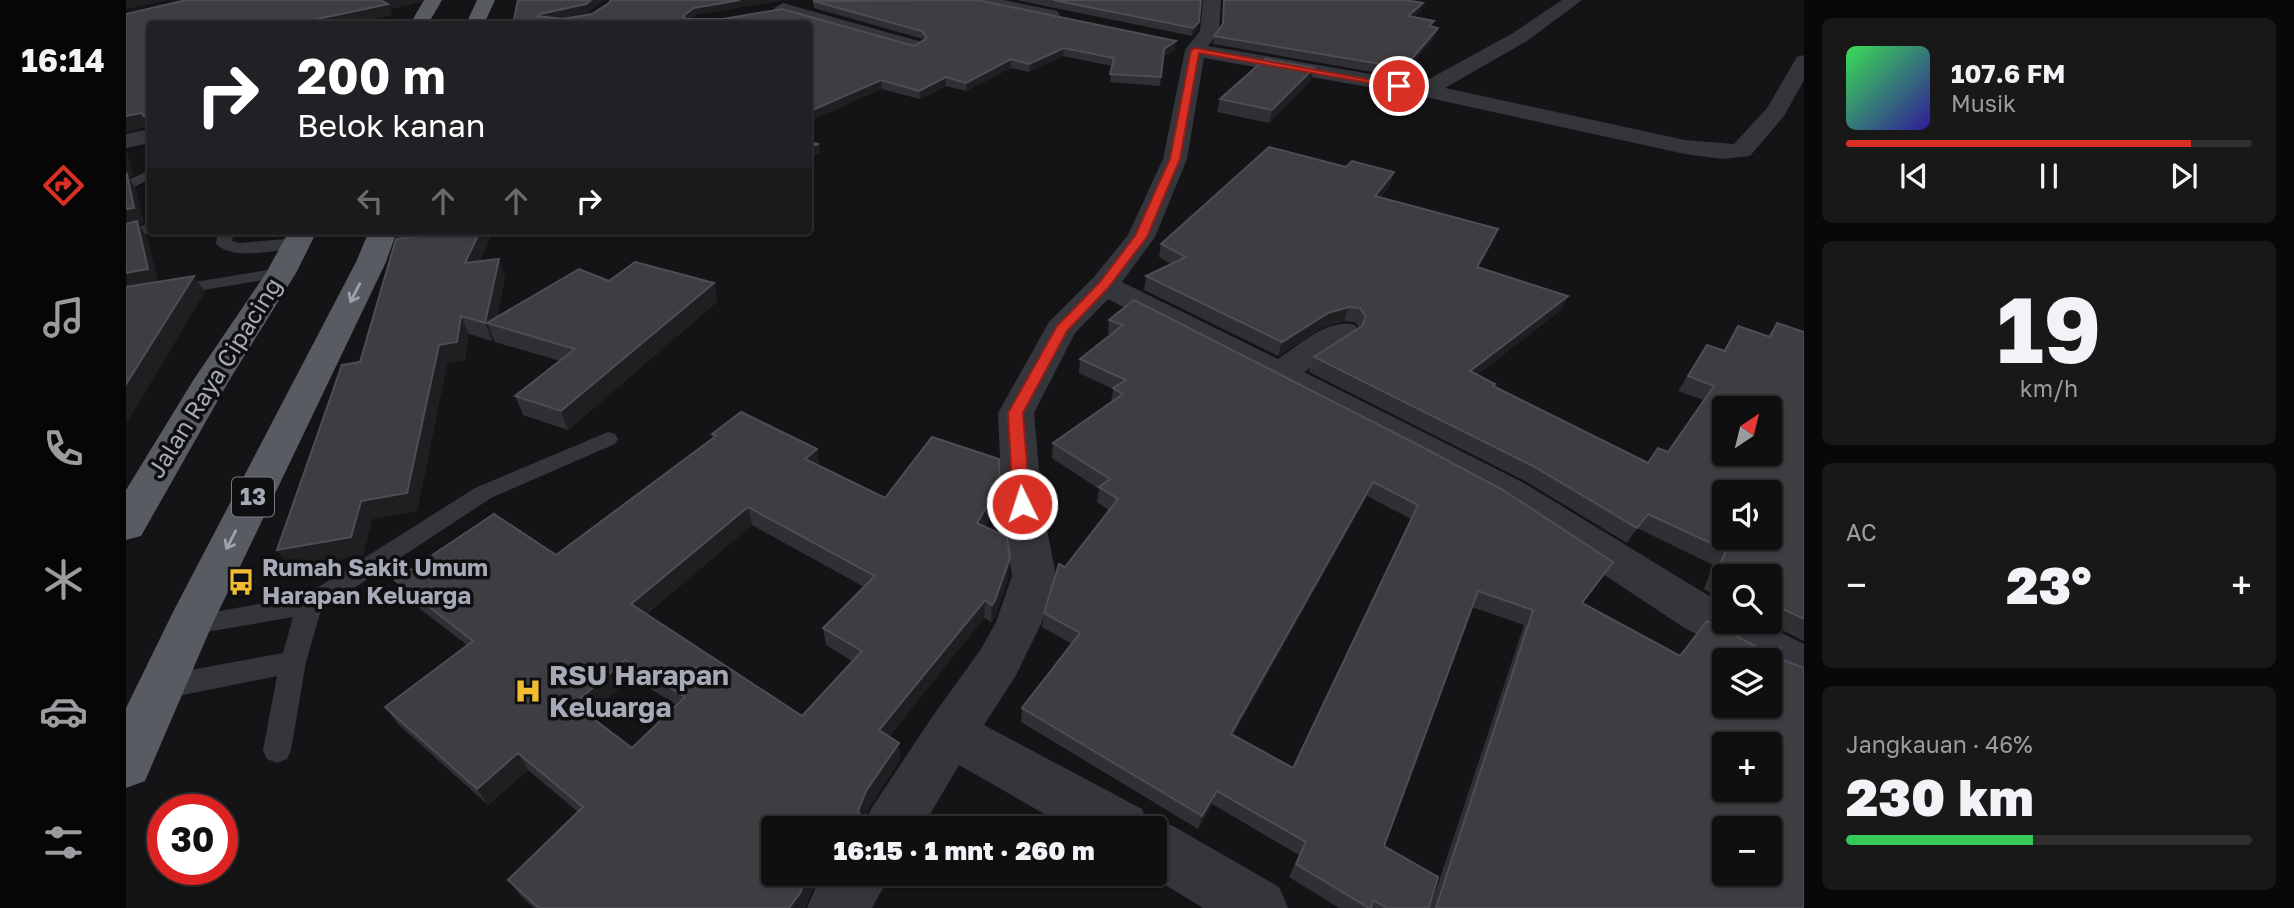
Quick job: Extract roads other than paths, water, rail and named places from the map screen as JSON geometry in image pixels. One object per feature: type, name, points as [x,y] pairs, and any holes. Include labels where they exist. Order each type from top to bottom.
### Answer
[{"type":"highway","points":[[421,21],[433,0]]},
{"type":"highway","points":[[476,21],[486,0]]},
{"type":"highway","name":"13","points":[[126,764],[189,625],[371,262],[381,235]]},
{"type":"highway","name":"Jalan Raya Cipacing","points":[[126,525],[293,249]]},
{"type":"street","points":[[826,0],[777,9],[915,46]]},
{"type":"street","points":[[978,0],[1073,20]]},
{"type":"street","points":[[898,816],[998,663],[1018,624],[1034,576],[1022,504],[1016,413],[1061,329],[1104,285],[1141,237],[1175,159],[1192,46],[1209,32],[1212,0]]},
{"type":"street","points":[[1425,90],[1521,36],[1573,0]]},
{"type":"street","points":[[1192,46],[1425,90],[1685,147],[1722,152],[1741,150],[1776,111],[1804,61]]},
{"type":"street","points":[[126,141],[147,137]]},
{"type":"street","points":[[1104,285],[1435,452],[1510,493],[1699,614],[1804,667]]},
{"type":"street","points":[[1279,373],[1343,332]]},
{"type":"street","points":[[950,733],[1100,816]]},
{"type":"street","points":[[1167,854],[1258,908]]},
{"type":"street","points":[[837,908],[853,886]]},
{"type":"lane","points":[[126,187],[147,176]]},
{"type":"lane","points":[[126,234],[147,230]]},
{"type":"lane","points":[[225,235],[224,244],[238,248],[293,249]]},
{"type":"lane","points":[[126,298],[293,249]]},
{"type":"lane","points":[[189,625],[255,616],[310,604],[482,494],[608,439]]},
{"type":"lane","points":[[277,750],[293,662],[310,604]]},
{"type":"lane","points":[[163,687],[293,662]]},
{"type":"place","name":"Rumah Sakit Umum Harapan Keluarga","points":[[241,582]]},
{"type":"place","name":"RSU Harapan Keluarga","points":[[528,691]]}]
